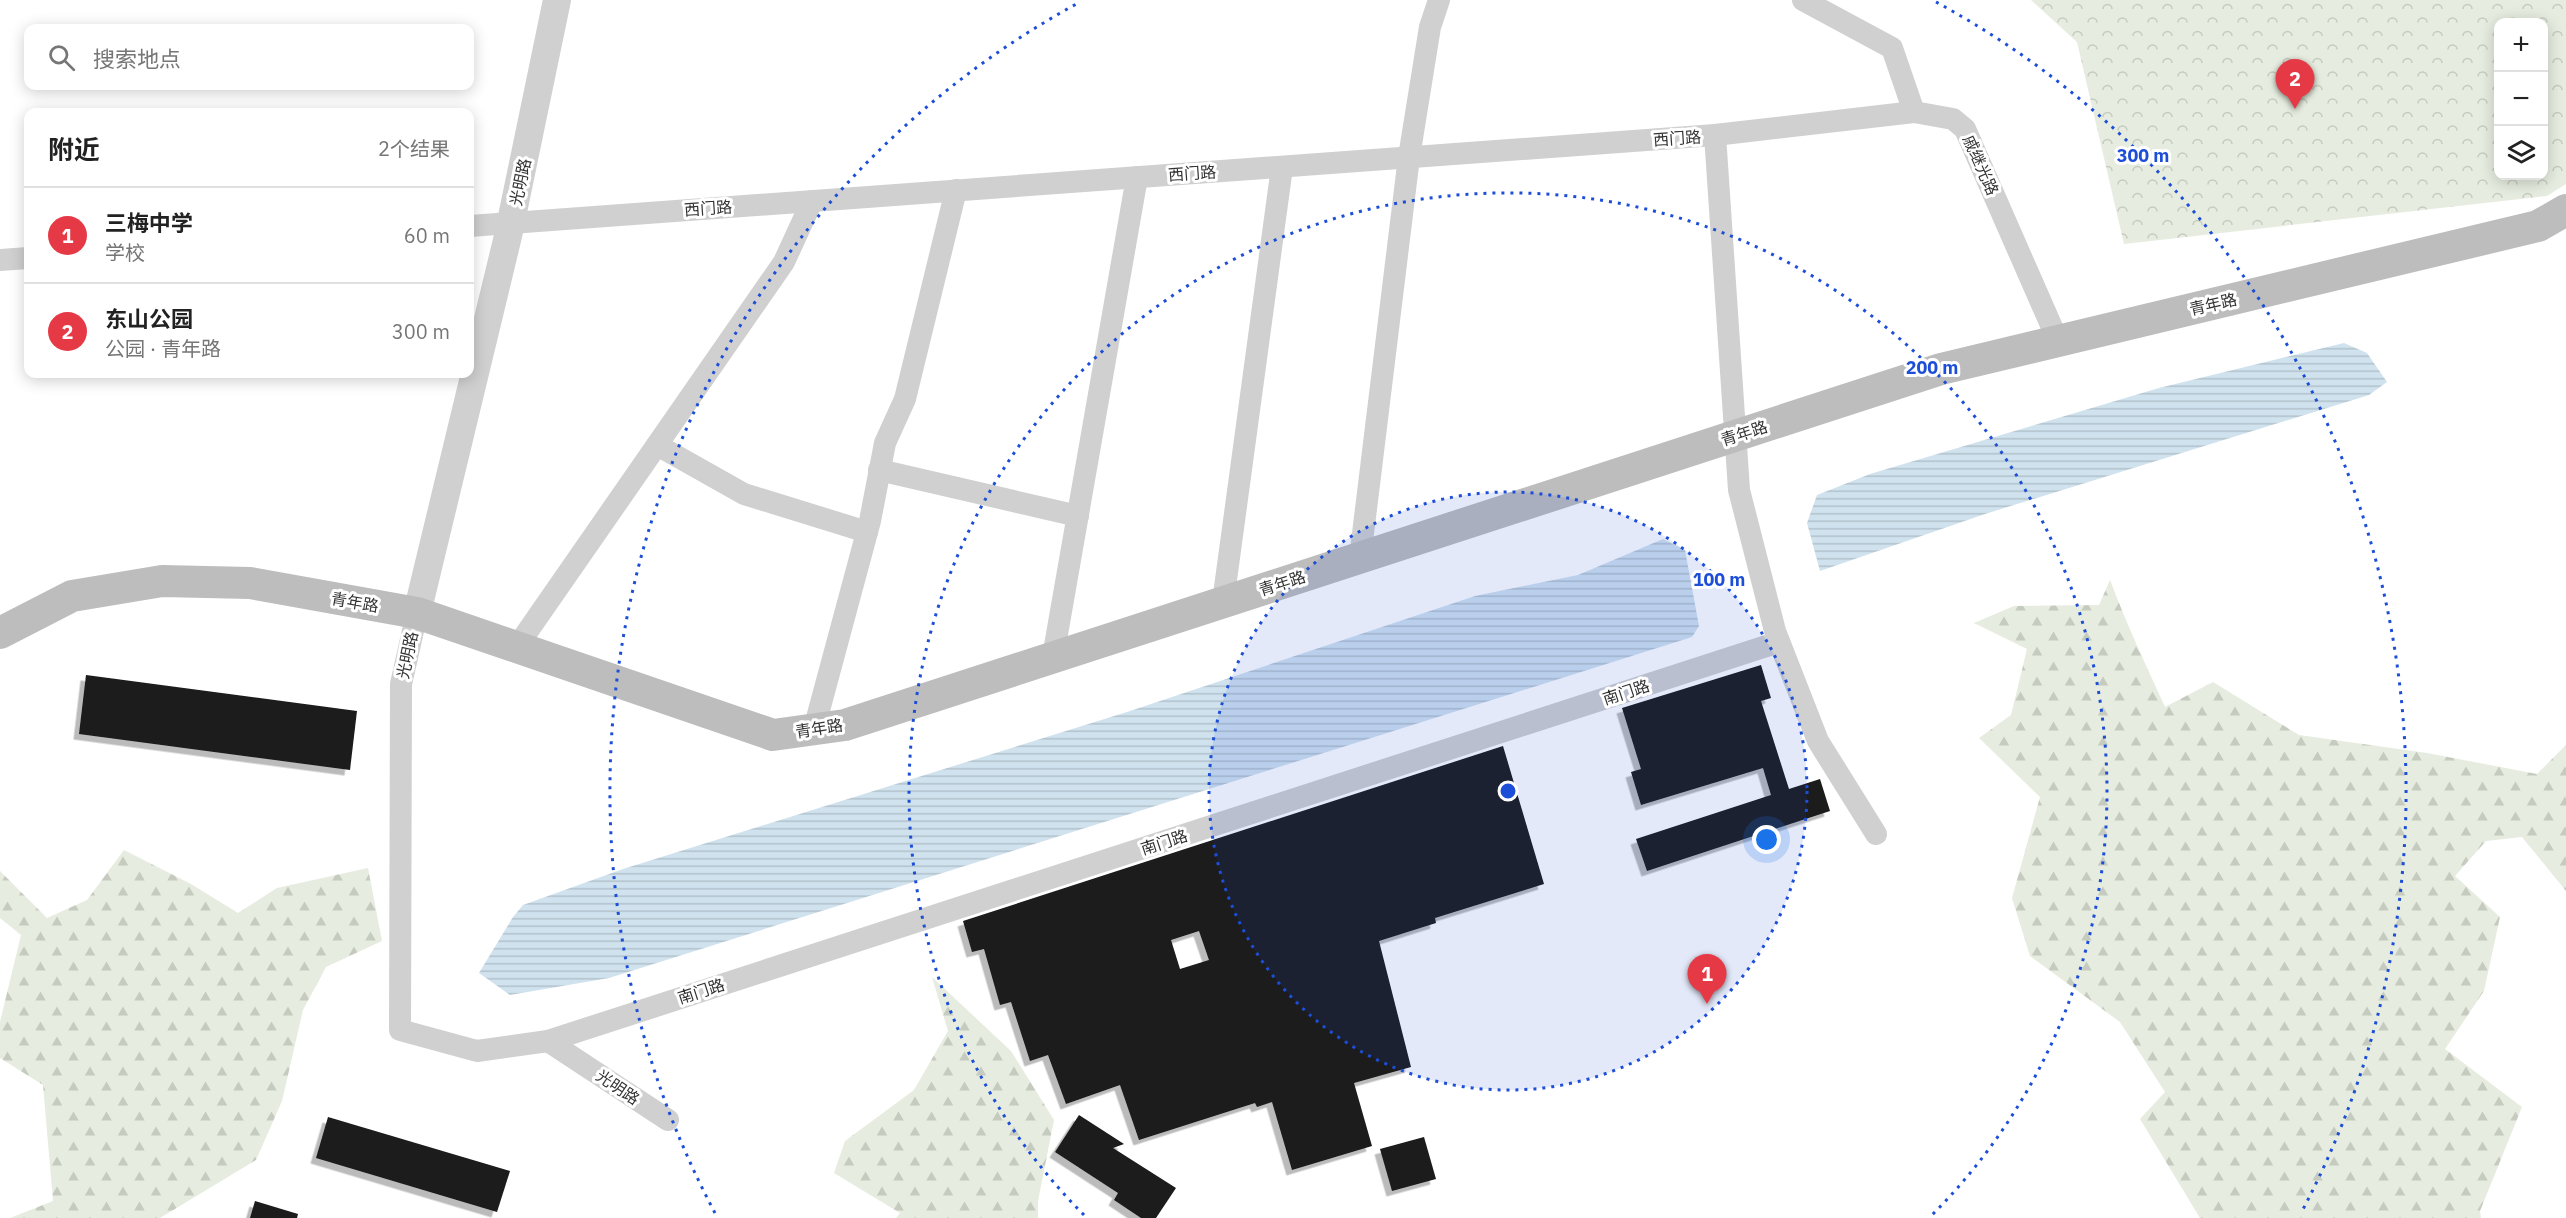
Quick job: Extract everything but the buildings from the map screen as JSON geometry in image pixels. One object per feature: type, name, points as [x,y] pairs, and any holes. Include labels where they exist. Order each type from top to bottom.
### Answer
[{"type":"main road","name":"青年路","points":[[0,633],[72,596],[162,581],[250,583],[417,613],[773,735],[845,725],[1941,369],[2538,226],[2566,210]]},
{"type":"street","name":"光明路","points":[[474,377],[511,223],[557,0]]},
{"type":"street","points":[[1360,558],[1409,157],[1430,27],[1439,0]]},
{"type":"street","points":[[1803,0],[1892,48],[1914,112]]},
{"type":"street","name":"西门路","points":[[474,226],[1715,135],[1914,112]]},
{"type":"street","name":"戚继光路","points":[[1914,112],[1953,119],[1965,129],[2058,341]]},
{"type":"street","points":[[1715,135],[1739,490],[1777,637],[1818,741],[1876,834]]},
{"type":"street","points":[[1223,602],[1282,166]]},
{"type":"street","points":[[1053,657],[1137,177]]},
{"type":"street","points":[[814,729],[867,531],[885,442],[905,399],[956,190]]},
{"type":"street","points":[[516,648],[784,262],[813,201]]},
{"type":"street","points":[[0,260],[24,258]]},
{"type":"street","name":"光明路","points":[[474,378],[400,684],[400,1030],[477,1051],[548,1041],[668,1120]]},
{"type":"street","points":[[657,446],[744,494],[867,531]]},
{"type":"street","points":[[879,470],[1078,516]]},
{"type":"street","name":"南门路","points":[[548,1041],[1777,637]]},
{"type":"green space","points":[[2031,0],[2566,0],[2566,184],[2547,196],[2124,244],[2077,42]]},
{"type":"green space","points":[[2110,580],[2165,707],[2213,682],[2299,735],[2427,753],[2537,774],[2566,745],[2566,891],[2522,837],[2486,841],[2455,876],[2500,917],[2484,991],[2445,1049],[2522,1107],[2480,1211],[2481,1218],[2200,1218],[2140,1119],[2165,1092],[2120,1022],[2030,956],[2012,898],[2040,797],[1979,738],[2011,715],[2027,649],[1974,623],[2014,606],[2099,605]]},
{"type":"green space","points":[[124,850],[191,884],[238,913],[277,888],[368,868],[382,941],[326,967],[303,1010],[282,1101],[256,1160],[160,1218],[10,1218],[53,1201],[43,1085],[0,1058],[0,1022],[21,935],[0,918],[0,871],[47,918],[87,900]]},
{"type":"green space","points":[[932,977],[1011,1051],[1054,1120],[1038,1201],[1038,1218],[896,1218],[900,1213],[834,1173],[845,1141],[914,1090],[948,1031]]},
{"type":"water","points":[[2344,343],[2367,353],[2387,382],[2369,395],[1985,514],[1820,571],[1807,523],[1817,495],[1870,474],[2159,388]]},
{"type":"water","points":[[1663,539],[1685,550],[1699,626],[1692,637],[609,978],[510,995],[479,973],[513,917],[523,905],[623,869],[1127,712],[1475,596],[1578,575]]},
{"type":"place","name":"东山公园","points":[[2295,109]]},
{"type":"place","name":"三梅中学","points":[[1707,1004]]}]
